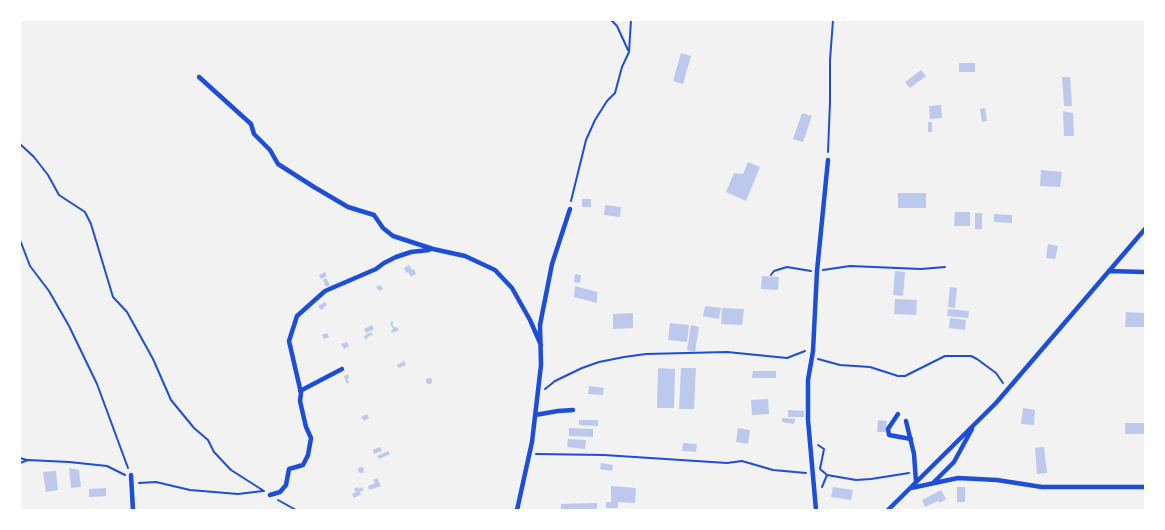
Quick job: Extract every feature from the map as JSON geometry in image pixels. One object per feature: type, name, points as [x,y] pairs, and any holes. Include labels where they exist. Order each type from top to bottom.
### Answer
[{"type":"street","points":[[199,77],[251,124],[254,134],[270,150],[278,164],[314,188],[348,207],[374,215],[383,228],[393,236],[433,250],[465,256],[496,270],[512,288],[530,320],[541,345]]},
{"type":"street","points":[[816,510],[810,439],[808,380],[813,350],[817,271],[828,160]]},
{"type":"street","points":[[517,510],[521,486],[530,454],[535,415],[541,365],[540,325],[552,264],[570,208]]},
{"type":"street","points":[[888,510],[1009,388],[1145,229]]},
{"type":"street","points":[[270,495],[280,492],[286,485],[289,469],[303,465],[308,454],[311,438],[306,427],[304,411],[300,401],[300,391],[289,341],[297,316],[325,291],[376,269],[396,257],[410,252],[433,250]]},
{"type":"street","points":[[1109,271],[1145,272]]},
{"type":"street","points":[[300,391],[342,370]]},
{"type":"street","points":[[535,415],[573,410]]},
{"type":"street","points":[[898,414],[888,429],[889,434],[911,439]]},
{"type":"street","points":[[906,421],[916,464],[916,482]]},
{"type":"street","points":[[932,484],[954,462],[977,422]]},
{"type":"street","points":[[813,472],[820,469]]},
{"type":"street","points":[[909,488],[958,478],[997,480],[1042,487],[1145,487]]},
{"type":"street","points":[[131,479],[133,510]]},
{"type":"path","points":[[611,20],[617,26],[629,52]]},
{"type":"path","points":[[570,208],[586,140],[595,120],[607,101],[615,93],[622,67],[629,52],[631,20]]},
{"type":"path","points":[[828,160],[830,60],[833,20]]},
{"type":"path","points":[[20,144],[34,157],[48,175],[59,195],[85,212],[91,224],[113,297],[127,312],[153,359],[171,400],[194,428],[208,440],[214,452],[231,470],[296,510]]},
{"type":"path","points":[[20,240],[30,266],[49,291],[69,326],[97,384],[131,479]]},
{"type":"path","points":[[771,276],[774,271],[787,267],[817,271],[850,266],[921,269],[945,267]]},
{"type":"path","points":[[537,395],[554,381],[582,368],[624,357],[646,354],[727,352],[787,358],[813,350]]},
{"type":"path","points":[[812,357],[840,365],[870,367],[898,376],[905,376],[945,356],[971,356],[996,373],[1009,388]]},
{"type":"path","points":[[810,439],[824,449],[820,469],[827,475],[856,480],[907,472],[915,474]]},
{"type":"path","points":[[530,454],[604,455],[727,463],[742,461],[772,470],[805,473],[814,480]]},
{"type":"path","points":[[20,458],[106,466],[131,479],[156,482],[190,490],[238,494],[264,491]]},
{"type":"path","points":[[20,463],[28,460]]},
{"type":"path","points":[[822,488],[827,475]]},
{"type":"building","points":[[681,53],[691,56],[683,84],[673,81]]},
{"type":"building","points":[[959,63],[975,63],[975,72],[959,72]]},
{"type":"building","points":[[921,70],[926,76],[910,88],[905,82]]},
{"type":"building","points":[[1062,77],[1070,77],[1072,106],[1064,106]]},
{"type":"building","points":[[941,105],[942,118],[930,119],[929,106]]},
{"type":"building","points":[[985,108],[987,121],[982,122],[980,109]]},
{"type":"building","points":[[1063,111],[1073,113],[1074,136],[1064,136]]},
{"type":"building","points":[[802,113],[812,116],[803,142],[793,139]]},
{"type":"building","points":[[928,122],[932,122],[932,132],[928,132]]},
{"type":"building","points":[[748,162],[760,167],[746,201],[726,192],[734,173],[743,174]]},
{"type":"building","points":[[1041,170],[1062,172],[1060,187],[1040,186]]},
{"type":"building","points":[[898,193],[926,193],[926,208],[898,208]]},
{"type":"building","points":[[582,199],[591,199],[591,207],[582,207]]},
{"type":"building","points":[[605,205],[621,207],[620,217],[604,215]]},
{"type":"building","points":[[955,212],[970,212],[970,226],[954,226]]},
{"type":"building","points":[[975,213],[982,213],[982,229],[975,229]]},
{"type":"building","points":[[994,214],[1012,215],[1012,223],[994,222]]},
{"type":"building","points":[[1048,244],[1058,246],[1055,259],[1046,258]]},
{"type":"building","points":[[409,265],[412,270],[406,273],[404,268]]},
{"type":"building","points":[[414,269],[416,274],[411,277],[408,272]]},
{"type":"building","points":[[895,271],[905,272],[903,296],[893,295]]},
{"type":"building","points":[[325,272],[327,276],[321,279],[319,275]]},
{"type":"building","points":[[575,274],[581,275],[580,283],[574,282]]},
{"type":"building","points":[[762,276],[779,277],[778,290],[761,289]]},
{"type":"building","points":[[326,278],[330,285],[326,287],[323,280]]},
{"type":"building","points":[[380,285],[383,289],[379,291],[376,287]]},
{"type":"building","points":[[575,286],[597,292],[597,303],[574,297]]},
{"type":"building","points":[[950,287],[957,288],[955,308],[948,307]]},
{"type":"building","points":[[895,299],[917,300],[916,315],[894,314]]},
{"type":"building","points":[[325,302],[327,305],[321,310],[318,306]]},
{"type":"building","points":[[705,306],[721,308],[719,319],[703,316]]},
{"type":"building","points":[[722,308],[744,309],[742,325],[721,324]]},
{"type":"building","points":[[948,309],[969,311],[968,318],[947,316]]},
{"type":"building","points":[[1126,312],[1145,313],[1145,327],[1125,327]]},
{"type":"building","points":[[633,313],[633,328],[613,329],[613,314]]},
{"type":"building","points":[[950,318],[966,320],[965,330],[949,328]]},
{"type":"building","points":[[392,321],[395,328],[397,327],[399,330],[392,333],[393,329],[390,323]]},
{"type":"building","points":[[670,323],[689,325],[687,342],[668,340]]},
{"type":"building","points":[[372,325],[374,329],[366,333],[364,329]]},
{"type":"building","points":[[691,325],[699,327],[695,352],[687,350]]},
{"type":"building","points":[[371,332],[373,336],[370,335],[365,340],[364,336]]},
{"type":"building","points":[[327,333],[329,337],[324,339],[322,335]]},
{"type":"building","points":[[347,342],[349,346],[344,349],[341,344]]},
{"type":"building","points":[[404,361],[406,365],[398,368],[397,365]]},
{"type":"building","points":[[658,368],[675,369],[674,408],[657,408]]},
{"type":"building","points":[[681,368],[696,368],[694,409],[679,409]]},
{"type":"building","points":[[753,371],[776,371],[776,378],[752,378]]},
{"type":"building","points":[[348,374],[349,378],[347,379],[349,383],[347,384],[344,376]]},
{"type":"building","points":[[429,378],[432,381],[429,384],[426,381]]},
{"type":"building","points":[[589,386],[604,388],[603,395],[588,394]]},
{"type":"building","points":[[768,399],[769,414],[752,415],[751,400]]},
{"type":"building","points":[[1023,408],[1035,410],[1034,425],[1021,424]]},
{"type":"building","points":[[788,410],[804,411],[804,417],[788,417]]},
{"type":"building","points":[[367,414],[369,418],[364,421],[361,417]]},
{"type":"building","points":[[782,418],[795,419],[794,424],[782,422]]},
{"type":"building","points":[[579,420],[598,420],[598,426],[579,425]]},
{"type":"building","points":[[878,420],[887,421],[886,432],[877,432]]},
{"type":"building","points":[[1125,423],[1145,423],[1145,434],[1125,434]]},
{"type":"building","points":[[569,428],[593,429],[593,437],[569,436]]},
{"type":"building","points":[[738,428],[750,430],[748,444],[736,442]]},
{"type":"building","points":[[568,439],[586,440],[585,449],[567,447]]},
{"type":"building","points":[[683,443],[697,444],[696,452],[682,451]]},
{"type":"building","points":[[380,447],[382,451],[374,454],[373,450]]},
{"type":"building","points":[[1044,447],[1047,473],[1037,474],[1035,448]]},
{"type":"building","points":[[388,451],[390,454],[379,459],[377,456]]},
{"type":"building","points":[[601,463],[613,465],[612,471],[600,469]]},
{"type":"building","points":[[361,467],[364,470],[361,473],[358,470]]},
{"type":"building","points":[[69,468],[79,470],[81,487],[71,488]]},
{"type":"building","points":[[56,471],[58,490],[46,492],[43,472]]},
{"type":"building","points":[[377,478],[381,486],[369,490],[368,486],[375,483],[373,480]]},
{"type":"building","points":[[611,486],[636,488],[635,503],[618,502],[618,508],[606,508],[606,502],[611,502]]},
{"type":"building","points":[[358,487],[359,489],[362,487],[364,490],[354,498],[352,494],[356,492],[354,489]]},
{"type":"building","points":[[833,487],[853,490],[851,500],[831,497]]},
{"type":"building","points":[[957,487],[965,487],[965,502],[957,502]]},
{"type":"building","points":[[106,488],[106,496],[89,497],[89,489]]},
{"type":"building","points":[[941,490],[946,499],[940,503],[938,501],[925,507],[922,500]]},
{"type":"building","points":[[597,503],[597,510],[561,510],[561,504]]}]
